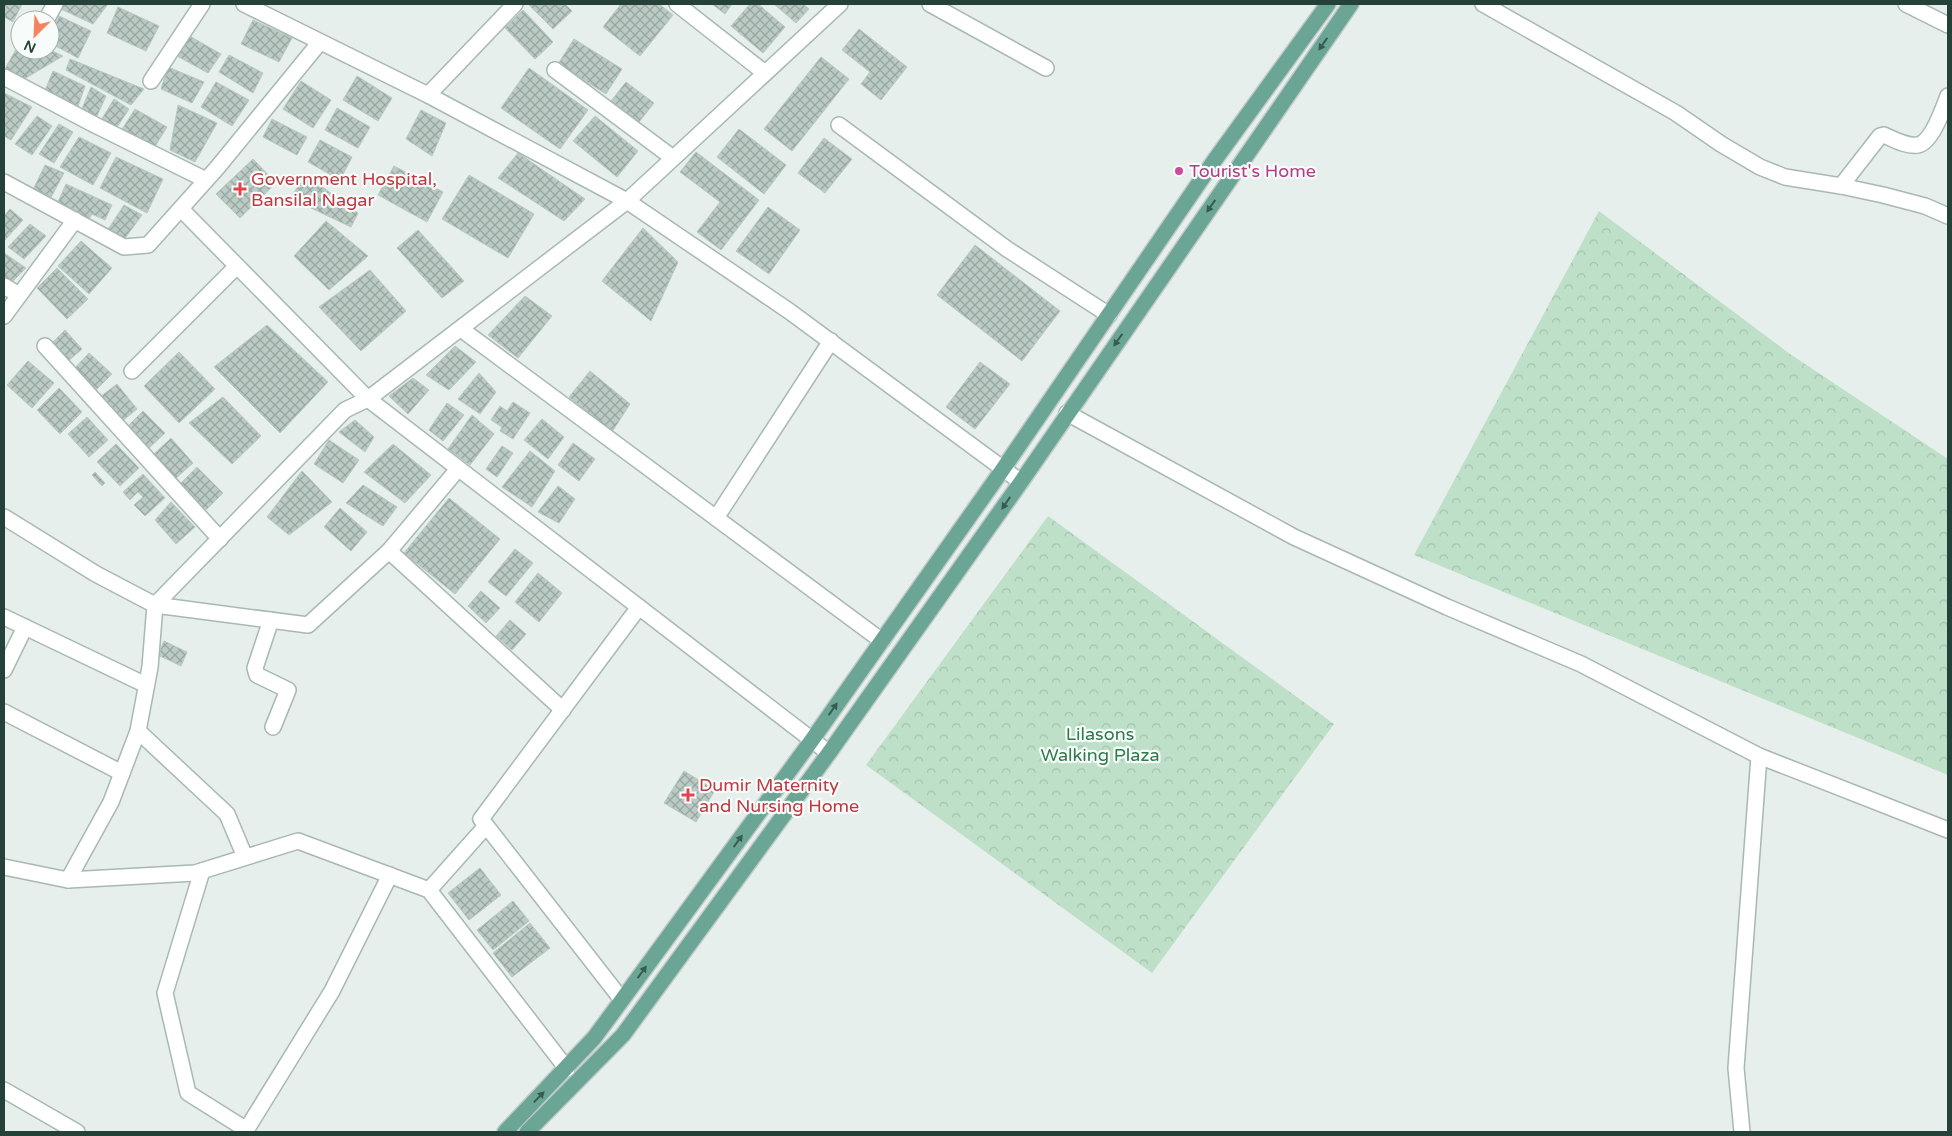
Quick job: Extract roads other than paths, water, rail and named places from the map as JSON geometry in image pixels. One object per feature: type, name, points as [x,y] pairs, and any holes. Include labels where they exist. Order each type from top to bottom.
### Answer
[{"type":"main road","points":[[505,1132],[567,1069],[594,1038],[812,740],[1004,469],[1214,161],[1328,4]]},
{"type":"main road","points":[[527,1132],[623,1035],[829,753],[1021,482],[1351,4]]},
{"type":"main road","points":[[1272,81],[1290,92]]},
{"type":"main road","points":[[1133,280],[1151,292]]},
{"type":"street","points":[[151,81],[202,4]]},
{"type":"street","points":[[244,4],[428,95],[627,201],[789,311],[1021,482]]},
{"type":"street","points":[[428,95],[516,4]]},
{"type":"street","points":[[677,4],[765,73]]},
{"type":"street","points":[[68,880],[111,802],[138,731],[156,605],[345,410],[368,399],[627,201],[840,4]]},
{"type":"street","points":[[930,4],[1046,68]]},
{"type":"street","points":[[1483,4],[1676,113],[1721,144],[1760,167],[1785,177],[1841,186],[1916,204],[1948,216]]},
{"type":"street","points":[[1906,4],[1948,24]]},
{"type":"street","points":[[4,182],[124,247],[148,245],[206,180],[320,42]]},
{"type":"street","points":[[555,70],[673,158]]},
{"type":"street","points":[[4,77],[206,180]]},
{"type":"street","points":[[1841,186],[1880,136],[1884,135],[1909,144],[1918,145],[1925,141],[1930,136],[1948,96]]},
{"type":"street","points":[[839,125],[1007,249],[1109,316]]},
{"type":"street","points":[[181,209],[368,399],[829,753]]},
{"type":"street","points":[[4,316],[75,220]]},
{"type":"street","points":[[132,371],[237,266]]},
{"type":"street","points":[[4,286],[19,295]]},
{"type":"street","points":[[460,329],[882,641]]},
{"type":"street","points":[[716,518],[830,341]]},
{"type":"street","points":[[45,346],[220,538]]},
{"type":"street","points":[[1067,413],[1294,536],[1447,607],[1581,664],[1759,756],[1948,830]]},
{"type":"street","points":[[4,517],[96,574],[156,605],[308,625],[389,550],[458,469]]},
{"type":"street","points":[[389,550],[563,710]]},
{"type":"street","points":[[622,1000],[481,819],[639,607]]},
{"type":"street","points":[[4,617],[146,684]]},
{"type":"street","points":[[271,620],[255,668],[257,675],[288,690],[273,727]]},
{"type":"street","points":[[4,670],[25,627]]},
{"type":"street","points":[[4,712],[122,773]]},
{"type":"street","points":[[138,731],[227,814],[245,857]]},
{"type":"street","points":[[1742,1132],[1736,1068],[1759,756]]},
{"type":"street","points":[[429,890],[486,826]]},
{"type":"street","points":[[4,867],[68,880],[195,873],[298,841],[429,890],[567,1069]]},
{"type":"street","points":[[202,870],[165,993],[188,1093],[246,1131],[332,991],[390,876]]},
{"type":"street","points":[[4,1090],[77,1132]]},
{"type":"place","name":"Tourist's Home","points":[[1179,171]]},
{"type":"place","name":"Government Hospital, Bansilal Nagar","points":[[240,189]]},
{"type":"place","name":"Dumir Maternity and Nursing Home","points":[[688,795]]},
{"type":"park label","name":"Lilasons Walking Plaza","points":[[1100,744]]}]
